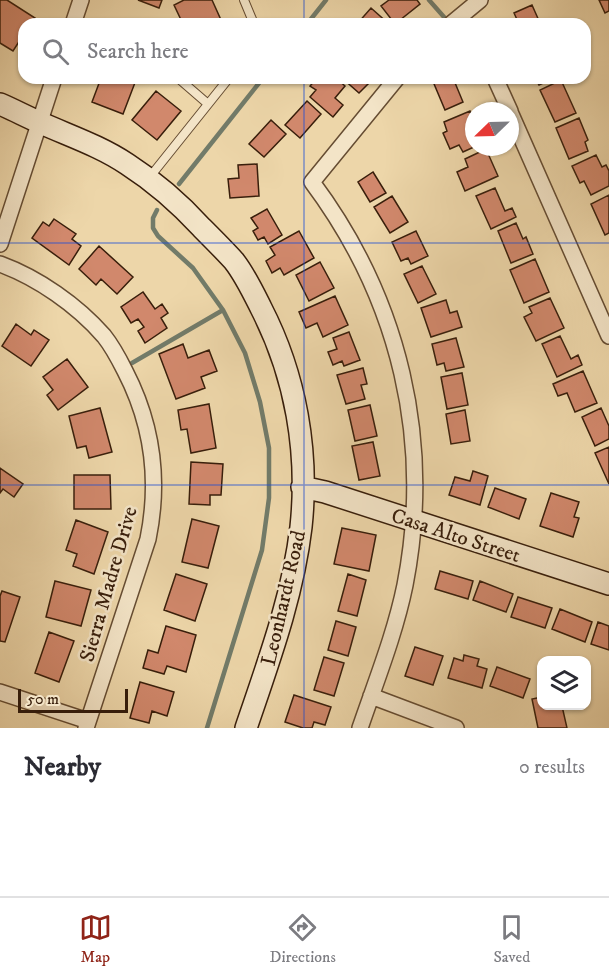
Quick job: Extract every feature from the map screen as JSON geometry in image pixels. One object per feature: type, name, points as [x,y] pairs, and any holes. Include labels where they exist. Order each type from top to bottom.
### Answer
[{"type":"street","points":[[75,18],[81,0]]},
{"type":"street","points":[[468,17],[480,0]]},
{"type":"street","points":[[0,244],[52,84]]},
{"type":"street","points":[[360,728],[392,637],[405,585],[415,492],[413,444],[407,393],[396,347],[373,285],[338,219],[312,182],[392,84]]},
{"type":"street","points":[[498,84],[506,102]]},
{"type":"street","name":"Leonhardt Road","points":[[0,104],[101,148],[128,164],[176,202],[234,262],[255,295],[272,329],[286,366],[296,403],[302,442],[301,527],[280,626],[246,728]]},
{"type":"street","points":[[519,131],[609,336]]},
{"type":"street","name":"Sierra Madre Drive","points":[[0,264],[35,280],[60,296],[104,337],[120,361],[140,402],[152,451],[154,495],[148,539],[87,724]]},
{"type":"street","name":"Casa Alto Street","points":[[302,487],[325,492],[609,584]]},
{"type":"street","points":[[0,692],[87,724]]},
{"type":"street","points":[[371,696],[456,728]]},
{"type":"lane","points":[[244,0],[252,18]]},
{"type":"lane","points":[[185,84],[208,104]]},
{"type":"lane","points":[[148,180],[224,84]]},
{"type":"building","points":[[0,0],[7,0],[35,18],[18,18],[18,43],[13,51],[0,43]]},
{"type":"building","points":[[138,0],[162,0],[159,8]]},
{"type":"building","points":[[184,0],[212,0],[220,18],[180,18],[174,5]]},
{"type":"building","points":[[389,0],[417,0],[420,4],[402,18],[390,18],[381,6]]},
{"type":"building","points":[[599,0],[609,0],[609,11],[605,13]]},
{"type":"building","points":[[532,5],[538,18],[516,18],[514,13]]},
{"type":"building","points":[[371,8],[382,18],[362,18]]},
{"type":"building","points":[[99,84],[134,84],[123,114],[92,102]]},
{"type":"building","points":[[312,84],[343,84],[345,86],[335,98],[343,105],[333,117],[310,97],[316,90],[310,86]]},
{"type":"building","points":[[349,84],[368,84],[359,93]]},
{"type":"building","points":[[434,84],[456,84],[463,102],[445,110]]},
{"type":"building","points":[[553,84],[563,84],[576,113],[555,122],[540,90]]},
{"type":"building","points":[[156,91],[181,111],[157,140],[132,120]]},
{"type":"building","points":[[307,101],[321,114],[300,138],[285,125]]},
{"type":"building","points":[[465,113],[465,151],[463,152],[459,145],[450,149],[443,133],[447,131],[444,122]]},
{"type":"building","points":[[579,118],[588,140],[585,142],[588,151],[569,159],[556,128]]},
{"type":"building","points":[[271,120],[286,134],[264,157],[249,144]]},
{"type":"building","points":[[596,155],[602,167],[606,165],[609,171],[609,186],[591,195],[584,181],[580,183],[572,166]]},
{"type":"building","points":[[471,156],[489,156],[498,176],[465,191],[457,172],[468,167],[465,159]]},
{"type":"building","points":[[257,164],[259,196],[230,198],[228,179],[239,178],[238,165]]},
{"type":"building","points":[[373,172],[386,193],[370,202],[358,182]]},
{"type":"building","points":[[495,188],[505,211],[512,208],[516,217],[491,229],[476,196]]},
{"type":"building","points":[[609,195],[609,233],[605,235],[591,204]]},
{"type":"building","points":[[392,196],[408,222],[390,233],[374,207]]},
{"type":"building","points":[[267,209],[282,235],[268,244],[264,237],[258,240],[253,231],[258,228],[251,218]]},
{"type":"building","points":[[54,219],[76,234],[72,239],[81,246],[69,265],[32,238],[43,222],[49,226]]},
{"type":"building","points":[[516,223],[523,239],[526,237],[533,254],[511,263],[498,231]]},
{"type":"building","points":[[299,231],[314,258],[284,275],[280,268],[272,273],[266,261],[275,255],[270,247]]},
{"type":"building","points":[[416,231],[428,256],[411,264],[408,258],[401,261],[392,242]]},
{"type":"building","points":[[99,246],[133,277],[117,294],[101,279],[96,285],[79,269]]},
{"type":"building","points":[[535,259],[549,292],[524,303],[510,270]]},
{"type":"building","points":[[320,262],[334,288],[309,301],[296,275]]},
{"type":"building","points":[[422,266],[436,294],[418,303],[404,274]]},
{"type":"building","points":[[143,292],[155,309],[162,304],[168,313],[161,318],[167,328],[145,343],[138,331],[144,327],[138,319],[131,323],[121,307]]},
{"type":"building","points":[[335,296],[348,325],[323,337],[317,323],[306,328],[299,312]]},
{"type":"building","points":[[550,298],[564,328],[536,341],[524,317],[532,313],[529,307]]},
{"type":"building","points":[[446,300],[450,313],[457,311],[462,327],[431,337],[421,308]]},
{"type":"building","points":[[16,324],[31,335],[34,330],[49,340],[31,366],[2,346]]},
{"type":"building","points":[[349,332],[360,360],[344,366],[342,361],[333,365],[328,352],[337,349],[333,338]]},
{"type":"building","points":[[560,336],[571,359],[578,355],[582,365],[557,377],[542,344]]},
{"type":"building","points":[[456,338],[464,367],[446,371],[444,363],[437,365],[432,344]]},
{"type":"building","points":[[183,344],[188,358],[209,350],[217,371],[201,377],[205,388],[176,399],[159,354]]},
{"type":"building","points":[[67,359],[88,387],[58,410],[47,395],[53,390],[43,377]]},
{"type":"building","points":[[363,368],[367,384],[361,385],[365,399],[346,404],[337,375]]},
{"type":"building","points":[[583,371],[597,403],[575,412],[567,393],[558,396],[553,384]]},
{"type":"building","points":[[462,373],[468,405],[447,409],[441,377]]},
{"type":"building","points":[[209,404],[216,448],[191,453],[187,429],[181,430],[178,410]]},
{"type":"building","points":[[370,405],[377,436],[355,441],[348,410]]},
{"type":"building","points":[[100,408],[112,452],[89,458],[86,446],[77,448],[69,416]]},
{"type":"building","points":[[601,408],[609,426],[609,439],[595,446],[582,417]]},
{"type":"building","points":[[465,410],[470,441],[451,444],[446,414]]},
{"type":"building","points":[[373,442],[380,476],[359,480],[352,446]]},
{"type":"building","points":[[609,447],[609,484],[595,453]]},
{"type":"building","points":[[191,462],[223,464],[221,495],[210,495],[210,505],[189,504]]},
{"type":"building","points":[[0,468],[23,484],[14,497],[3,489],[0,493]]},
{"type":"building","points":[[473,471],[488,476],[480,505],[449,495],[455,477],[470,481]]},
{"type":"building","points":[[74,475],[110,475],[111,509],[74,509]]},
{"type":"building","points":[[495,488],[526,499],[519,519],[488,507]]},
{"type":"building","points":[[551,493],[579,502],[574,517],[579,518],[573,537],[540,526]]},
{"type":"building","points":[[192,519],[219,526],[208,568],[182,562]]},
{"type":"building","points":[[76,520],[108,532],[94,574],[73,566],[77,554],[66,550]]},
{"type":"building","points":[[342,528],[376,535],[369,571],[334,564]]},
{"type":"building","points":[[440,571],[473,581],[468,599],[435,589]]},
{"type":"building","points":[[176,574],[207,584],[195,621],[164,610]]},
{"type":"building","points":[[348,574],[366,580],[357,616],[338,611]]},
{"type":"building","points":[[55,581],[91,590],[81,626],[46,617]]},
{"type":"building","points":[[480,581],[513,594],[506,612],[473,600]]},
{"type":"building","points":[[2,591],[20,597],[5,642],[0,641]]},
{"type":"building","points":[[518,597],[552,608],[545,628],[511,617]]},
{"type":"building","points":[[560,609],[592,622],[585,642],[552,629]]},
{"type":"building","points":[[336,621],[356,627],[348,656],[328,650]]},
{"type":"building","points":[[598,622],[609,626],[609,650],[591,644]]},
{"type":"building","points":[[166,626],[196,635],[186,672],[167,666],[164,674],[143,668],[148,650],[158,653]]},
{"type":"building","points":[[49,632],[74,641],[59,682],[35,673]]},
{"type":"building","points":[[415,647],[443,656],[433,685],[405,676]]},
{"type":"building","points":[[464,655],[479,659],[477,666],[487,669],[482,688],[448,678],[454,658],[463,661]]},
{"type":"building","points":[[324,657],[344,663],[334,696],[314,690]]},
{"type":"building","points":[[497,667],[530,679],[523,698],[490,686]]},
{"type":"building","points":[[140,682],[174,692],[167,716],[152,711],[149,723],[130,718]]},
{"type":"building","points":[[294,695],[331,707],[325,725],[314,722],[312,728],[303,728],[285,722]]},
{"type":"building","points":[[537,698],[537,710],[563,710],[567,728],[538,728],[532,699]]},
{"type":"waterway","points":[[312,18],[326,0]]},
{"type":"waterway","points":[[429,0],[444,17]]},
{"type":"waterway","points":[[179,184],[258,84]]},
{"type":"waterway","points":[[157,210],[153,218],[153,228],[158,236],[193,268],[223,310],[245,353],[260,402],[269,448],[269,498],[262,550],[207,728]]},
{"type":"waterway","points":[[132,363],[223,310]]}]
